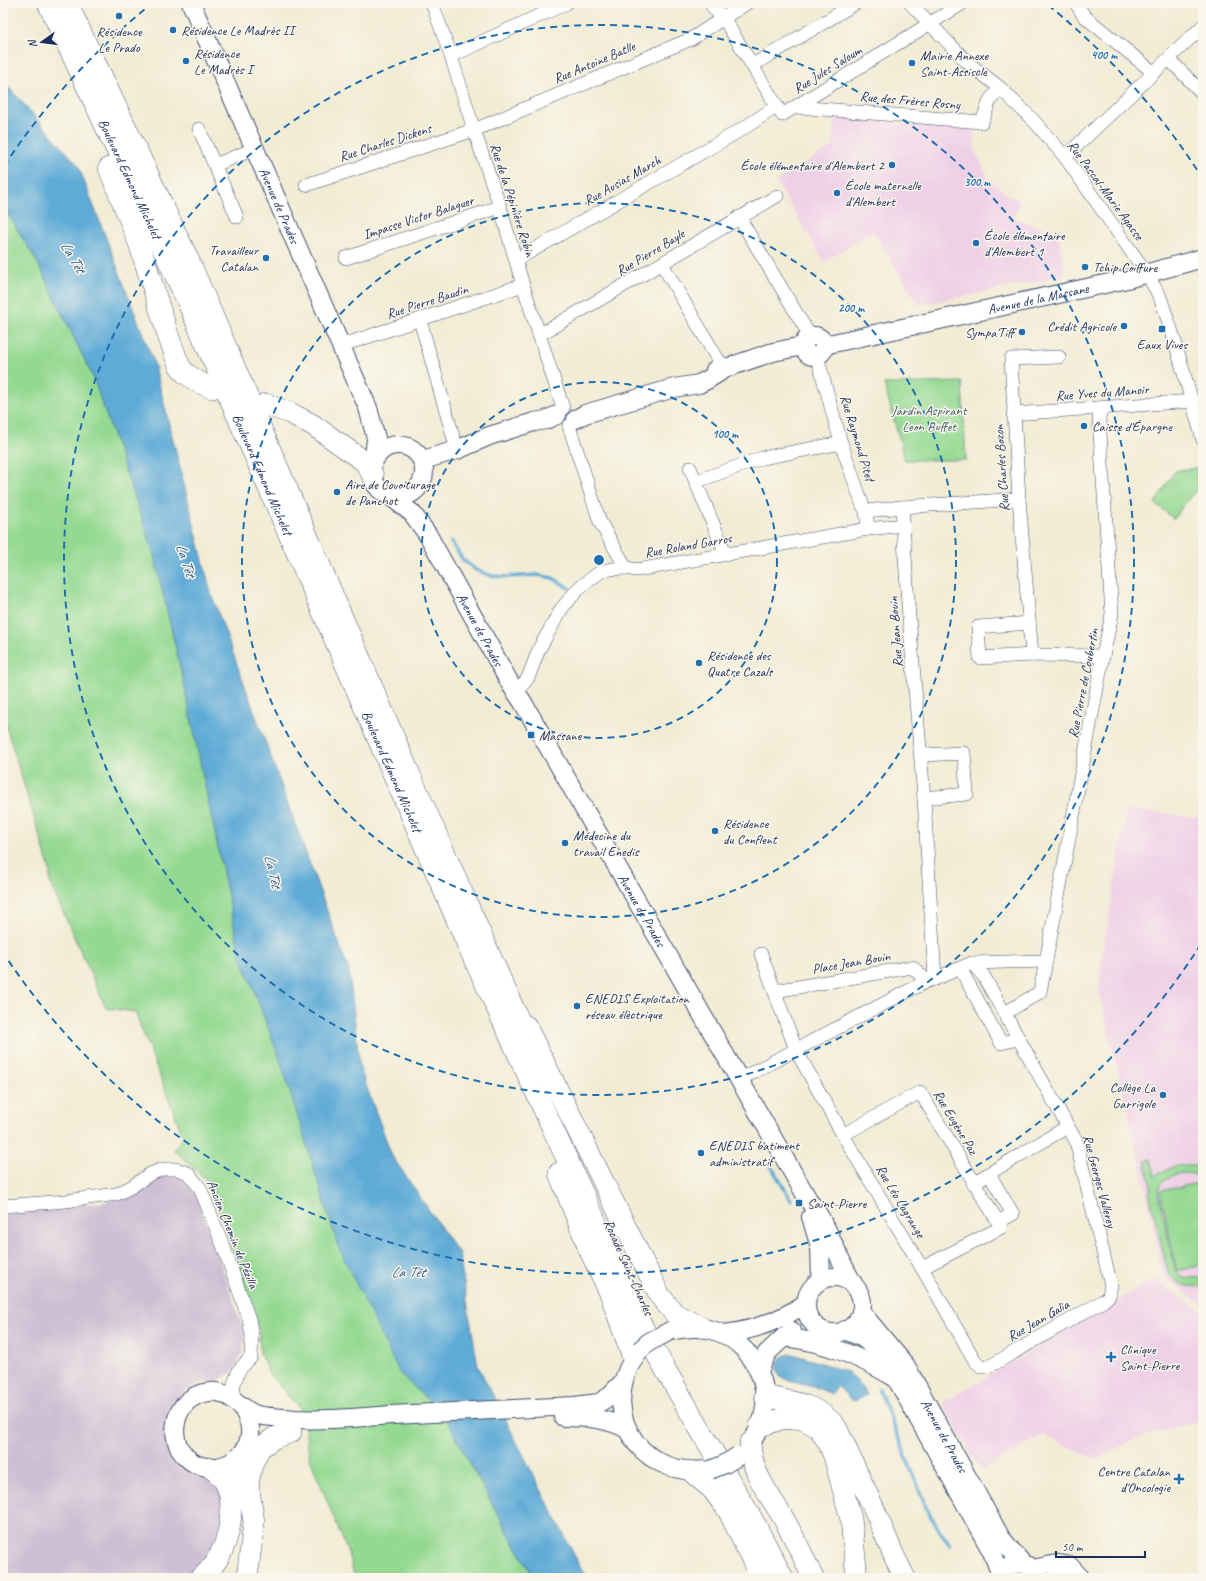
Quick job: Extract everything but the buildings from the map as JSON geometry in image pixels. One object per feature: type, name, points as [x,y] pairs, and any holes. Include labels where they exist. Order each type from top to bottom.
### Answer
[{"type":"highway","points":[[36,3],[120,193],[139,243],[179,365],[184,373],[198,382],[212,388]]},
{"type":"highway","name":"Boulevard Edmond Michelet","points":[[48,3],[189,305],[477,947]]},
{"type":"highway","name":"Boulevard Edmond Michelet","points":[[67,3],[189,262],[310,544],[477,947]]},
{"type":"highway","points":[[82,3],[182,221],[189,262]]},
{"type":"highway","points":[[120,193],[139,200]]},
{"type":"highway","points":[[265,404],[290,413],[313,425],[373,468]]},
{"type":"highway","points":[[477,947],[571,1114],[660,1296],[675,1314],[701,1327]]},
{"type":"highway","points":[[477,947],[589,1249],[637,1354]]},
{"type":"highway","name":"Rocade Saint-Charles","points":[[477,947],[635,1313],[661,1362],[756,1526],[783,1578]]},
{"type":"highway","name":"Rocade Saint-Charles","points":[[477,947],[646,1308],[795,1578]]},
{"type":"highway","points":[[765,1396],[805,1404],[827,1417],[836,1427],[905,1578]]},
{"type":"highway","points":[[813,1578],[786,1522],[757,1474],[751,1454],[750,1442],[782,1419],[801,1418],[820,1428],[829,1444],[834,1456],[852,1519],[857,1578]]},
{"type":"highway","points":[[248,1572],[254,1522],[248,1484],[252,1464],[260,1448],[290,1425]]},
{"type":"highway","points":[[240,1456],[240,1489],[248,1521],[250,1541],[248,1572]]},
{"type":"highway","points":[[201,1578],[214,1565],[224,1547],[230,1528],[231,1508],[228,1490],[221,1476],[211,1468]]},
{"type":"highway","points":[[701,1471],[712,1489],[728,1510],[761,1578]]},
{"type":"main road","name":"Avenue de Prades","points":[[191,3],[368,408],[376,438],[373,468]]},
{"type":"main road","name":"Avenue de la Massane","points":[[423,460],[457,450],[489,436],[510,430],[536,429],[603,401],[634,400],[674,388],[698,384],[726,368],[753,360],[794,357],[813,346],[901,320],[927,322],[1148,274],[1203,258]]},
{"type":"main road","name":"Avenue de Prades","points":[[368,408],[380,424],[399,444]]},
{"type":"main road","points":[[399,444],[413,449],[423,460],[425,473],[421,485],[417,489],[404,496],[390,496],[379,489],[373,468],[378,453],[384,448],[399,444]]},
{"type":"main road","name":"Avenue de Prades","points":[[417,489],[428,535]]},
{"type":"main road","name":"Avenue de Prades","points":[[390,496],[412,513],[428,535],[516,692],[809,1201],[820,1214],[827,1227],[843,1268],[854,1285]]},
{"type":"main road","name":"Avenue de Prades","points":[[809,1201],[811,1217],[820,1247],[821,1279]]},
{"type":"main road","points":[[838,1277],[847,1280],[854,1285],[860,1293],[862,1302],[858,1320],[845,1330],[837,1333],[820,1329],[813,1324],[808,1317],[806,1303],[808,1293],[821,1279],[838,1277]]},
{"type":"main road","points":[[725,1334],[737,1333],[782,1318],[793,1313],[806,1303]]},
{"type":"main road","name":"Avenue de Prades","points":[[861,1312],[906,1366],[1001,1538],[1031,1570]]},
{"type":"main road","points":[[759,1371],[767,1353],[784,1337],[791,1331],[813,1324]]},
{"type":"main road","points":[[685,1327],[701,1327],[725,1334],[739,1344],[751,1356],[759,1371],[765,1396],[764,1409],[750,1442],[725,1464],[701,1471],[672,1468],[653,1460],[638,1446],[627,1429],[622,1414],[621,1398],[623,1382],[627,1370],[637,1354],[648,1342],[670,1331],[685,1327]]},
{"type":"main road","name":"Avenue de Prades","points":[[845,1330],[863,1338],[892,1366],[896,1378],[992,1552],[1000,1576]]},
{"type":"main road","points":[[784,1337],[803,1339],[847,1352],[869,1362],[896,1378]]},
{"type":"main road","points":[[290,1425],[260,1436],[240,1456],[225,1466],[211,1468],[194,1463],[186,1457],[180,1450],[176,1441],[175,1428],[178,1414],[187,1402],[199,1395],[214,1392],[224,1394],[254,1414],[290,1425],[325,1428],[549,1417],[584,1417],[601,1411],[608,1397],[623,1382]]},
{"type":"main road","points":[[237,1402],[248,1416],[250,1429],[248,1441],[240,1456]]},
{"type":"main road","points":[[601,1411],[617,1424],[627,1429]]},
{"type":"main road","points":[[1000,1576],[1010,1565],[1031,1570]]},
{"type":"street","name":"Rue de la Pépinière Robin","points":[[432,3],[500,206],[522,285],[600,522],[626,568]]},
{"type":"street","points":[[451,56],[567,3]]},
{"type":"street","points":[[710,3],[723,17],[777,106]]},
{"type":"street","name":"Rue Antoine Batlle","points":[[474,130],[691,39],[723,17],[747,3]]},
{"type":"street","points":[[753,65],[856,3]]},
{"type":"street","name":"Rue Pascal-Marie Agasse","points":[[910,3],[966,61],[1000,88],[1034,121],[1065,157],[1148,274],[1160,297],[1173,335],[1203,440]]},
{"type":"street","name":"Rue Jules Saloum","points":[[777,106],[782,115],[962,3]]},
{"type":"street","points":[[1076,3],[1084,16],[1153,72]]},
{"type":"street","points":[[1065,157],[1203,26]]},
{"type":"street","points":[[1169,59],[1203,94]]},
{"type":"street","name":"Rue des Frères Rosny","points":[[796,107],[982,122],[990,100],[1000,88]]},
{"type":"street","name":"Rue Ausias March","points":[[516,260],[744,128],[777,106]]},
{"type":"street","points":[[199,129],[237,217]]},
{"type":"street","name":"Rue Charles Dickens","points":[[306,185],[474,130]]},
{"type":"street","points":[[215,165],[254,149]]},
{"type":"street","name":"Rue Pierre Bayle","points":[[539,335],[777,196]]},
{"type":"street","name":"Impasse Victor Balaguer","points":[[346,258],[500,206]]},
{"type":"street","name":"Rue Raymond Pitet","points":[[739,217],[813,346],[842,443],[866,511],[868,529]]},
{"type":"street","points":[[662,264],[717,358],[726,368]]},
{"type":"street","name":"Rue Pierre Baudin","points":[[340,346],[522,285]]},
{"type":"street","points":[[420,320],[457,450]]},
{"type":"street","name":"Rue Charles Bozon","points":[[1032,655],[1019,500],[1011,359],[1059,357]]},
{"type":"street","name":"Rue Yves du Manoir","points":[[1013,414],[1192,401]]},
{"type":"street","name":"Rue Pierre de Coubertin","points":[[1005,1013],[1040,992],[1112,614],[1100,441],[1099,418],[1101,408]]},
{"type":"street","points":[[697,481],[762,458],[842,443]]},
{"type":"street","points":[[690,468],[697,481],[726,555]]},
{"type":"street","points":[[866,511],[902,507],[1019,500]]},
{"type":"street","name":"Rue Jean Bouin","points":[[902,507],[908,604],[924,798],[931,980]]},
{"type":"street","name":"Rue Roland Garros","points":[[516,692],[528,678],[539,649],[562,608],[580,588],[600,572],[611,569],[626,568],[637,570],[868,529],[904,525]]},
{"type":"street","points":[[1029,623],[978,627],[980,658],[1032,655],[1103,656]]},
{"type":"street","points":[[921,755],[964,753],[967,794],[924,798]]},
{"type":"street","points":[[761,954],[776,991],[796,1050]]},
{"type":"street","points":[[740,1079],[931,980],[966,966],[1046,961]]},
{"type":"street","points":[[966,966],[1001,1043],[1018,1039]]},
{"type":"street","name":"Rue Georges Vallerey","points":[[966,966],[983,975],[1076,1141],[1111,1285],[1109,1296]]},
{"type":"street","name":"Place Jean Bouin","points":[[776,991],[912,967],[931,980]]},
{"type":"street","name":"Rue Léo Lagrange","points":[[796,1050],[843,1135],[975,1361],[982,1367]]},
{"type":"street","name":"Rue Eugène Paz","points":[[843,1135],[920,1092],[973,1183],[998,1222]]},
{"type":"street","points":[[973,1183],[1067,1127]]},
{"type":"street","name":"Ancien Chemin de Pézilla","points":[[3,1206],[66,1201],[117,1194],[131,1187],[150,1174],[163,1169],[177,1169],[188,1173],[200,1188],[224,1248],[249,1320],[252,1336],[251,1357],[239,1370],[234,1384],[237,1402]]},
{"type":"street","points":[[922,1268],[1000,1228],[998,1222],[1013,1214],[989,1174]]},
{"type":"street","name":"Rue Jean Galia","points":[[982,1367],[992,1365],[1103,1301],[1109,1296]]},
{"type":"street","points":[[1031,1570],[1057,1563],[1070,1566],[1081,1578]]},
{"type":"street","points":[[1055,1578],[1060,1576],[1081,1578]]},
{"type":"shaded area","points":[[835,117],[974,129],[975,150],[988,178],[1006,194],[1020,200],[1014,218],[1058,233],[1065,276],[919,305],[873,231],[824,262],[776,181],[833,146]]},
{"type":"shaded area","name":"Collège La Garrigole","points":[[1127,809],[1203,818],[1203,1306],[1163,1276],[1143,1175],[1099,993],[1101,962]]},
{"type":"shaded area","points":[[162,1175],[179,1177],[190,1186],[199,1200],[245,1335],[243,1353],[232,1372],[216,1382],[201,1383],[185,1391],[167,1410],[167,1445],[186,1469],[206,1475],[219,1483],[225,1502],[220,1531],[203,1562],[184,1578],[3,1578],[3,1214],[104,1202],[133,1193]]},
{"type":"shaded area","name":"Clinique Saint-Pierre","points":[[1156,1278],[1160,1283],[1203,1312],[1203,1420],[1145,1436],[1125,1444],[1099,1458],[1093,1458],[1043,1435],[981,1471],[942,1403]]},
{"type":"green space","points":[[3,206],[38,263],[93,377],[153,550],[183,679],[240,954],[400,1374],[443,1413],[534,1578],[355,1578],[347,1550],[310,1459],[302,1411],[269,1374],[260,1353],[259,1331],[210,1183],[174,1150],[183,1136],[135,1012],[106,1008],[50,883],[50,870],[3,716]]},
{"type":"green space","name":"Jardin Aspirant Leon Buffet","points":[[962,382],[966,460],[905,460],[884,384]]},
{"type":"green space","points":[[1202,467],[1203,481],[1174,519],[1155,503],[1175,471]]},
{"type":"green space","points":[[1151,1159],[1155,1176],[1172,1167],[1185,1165],[1197,1166],[1203,1169],[1203,1179],[1191,1174],[1177,1174],[1165,1180],[1158,1191],[1176,1272],[1183,1277],[1203,1278],[1203,1286],[1193,1287],[1184,1285],[1176,1281],[1168,1273],[1149,1193],[1151,1187],[1145,1160]]},
{"type":"green space","points":[[1203,1182],[1203,1265],[1177,1271],[1160,1191]]},
{"type":"water","name":"La Têt","points":[[3,81],[78,165],[154,363],[211,593],[349,971],[360,1069],[392,1156],[459,1254],[478,1366],[586,1578],[534,1578],[443,1413],[400,1374],[338,1246],[279,1056],[240,954],[183,679],[153,550],[93,377],[38,263],[3,206]]},
{"type":"water","points":[[793,1354],[848,1372],[863,1388],[867,1395],[855,1401],[850,1399],[838,1386],[832,1394],[813,1386],[781,1378],[778,1373],[780,1358]]},
{"type":"waterway","points":[[451,542],[463,560],[476,570],[492,576],[508,577],[537,575],[553,578],[569,588]]},
{"type":"waterway","points":[[771,1166],[791,1200]]},
{"type":"waterway","points":[[879,1389],[928,1512],[950,1546]]},
{"type":"place","name":"Résidence Le Prado","points":[[119,16]]},
{"type":"place","name":"Résidence Le Madrès II","points":[[173,30]]},
{"type":"place","name":"Résidence Le Madrès I","points":[[186,61]]},
{"type":"place","name":"Mairie Annexe Saint-Assiscle","points":[[912,63]]},
{"type":"place","name":"École élémentaire d'Alembert 2","points":[[892,165]]},
{"type":"place","name":"École maternelle d'Alembert","points":[[837,193]]},
{"type":"place","name":"École élémentaire d'Alembert 1","points":[[976,243]]},
{"type":"place","name":"Travailleur Catalan","points":[[266,258]]},
{"type":"place","name":"Tchip Coiffure","points":[[1085,267]]},
{"type":"place","name":"Crédit Agricole","points":[[1124,326]]},
{"type":"place","name":"Eaux Vives","points":[[1162,329]]},
{"type":"place","name":"Sympa'Tiff","points":[[1022,332]]},
{"type":"place","name":"Caisse d'Épargne","points":[[1084,426]]},
{"type":"place","name":"Aire de Covoiturage de Panchot","points":[[337,492]]},
{"type":"place","name":"Résidence des Quatre Cazals","points":[[699,663]]},
{"type":"place","name":"Massane","points":[[531,735]]},
{"type":"place","name":"Résidence du Conflent","points":[[715,831]]},
{"type":"place","name":"Médecine du travail Enedis","points":[[565,843]]},
{"type":"place","name":"ENEDIS Exploitation réseau élèctrique","points":[[577,1006]]},
{"type":"place","name":"Collège La Garrigole","points":[[1163,1095]]},
{"type":"place","name":"ENEDIS batiment administratif","points":[[701,1153]]},
{"type":"place","name":"Saint-Pierre","points":[[799,1203]]},
{"type":"place","name":"Clinique Saint-Pierre","points":[[1111,1357]]},
{"type":"place","name":"Centre Catalan d'Oncologie","points":[[1179,1479]]}]
